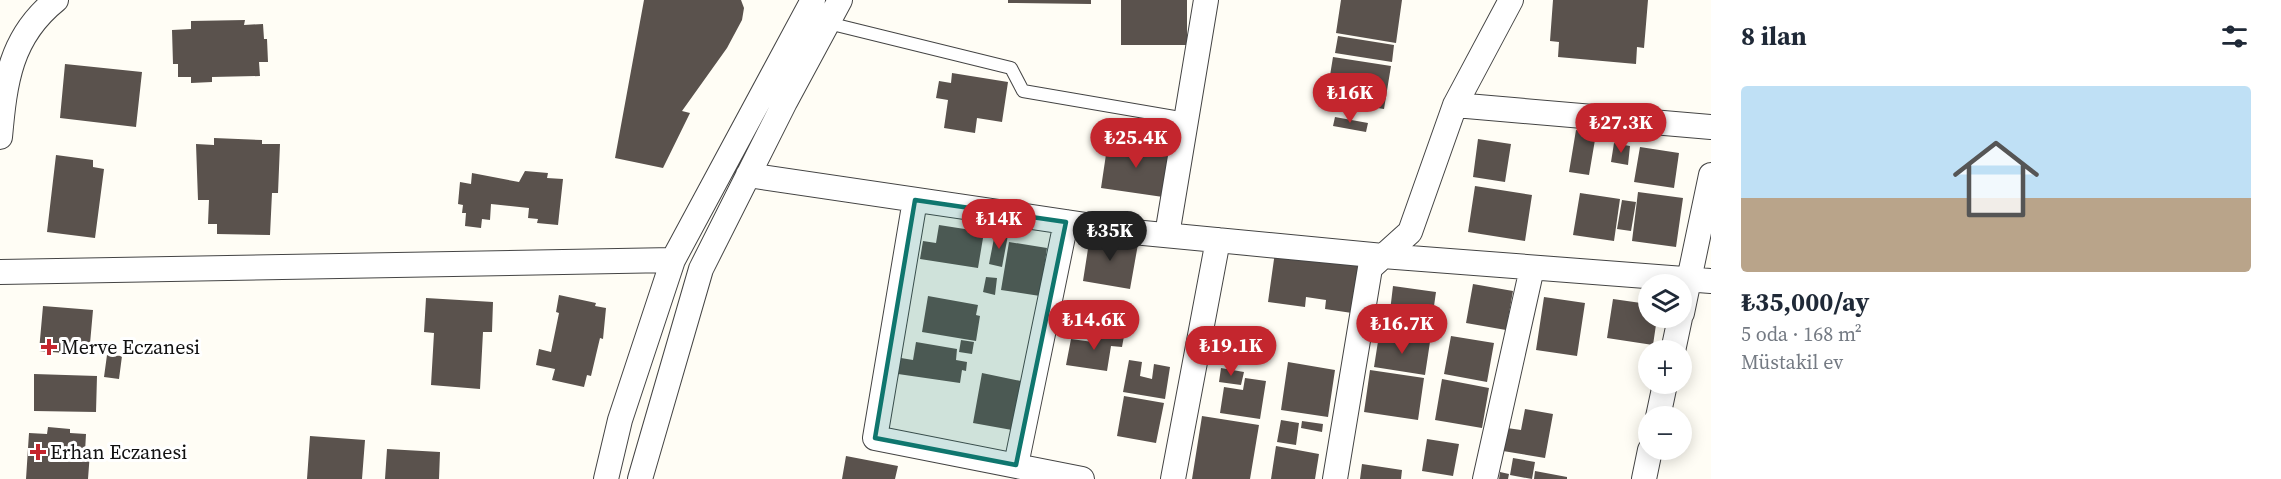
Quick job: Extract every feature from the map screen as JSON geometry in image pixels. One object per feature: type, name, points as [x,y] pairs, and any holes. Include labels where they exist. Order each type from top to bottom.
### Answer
[{"type":"street","points":[[5,81],[23,38],[56,0]]},
{"type":"street","points":[[606,479],[620,420],[672,260],[813,0]]},
{"type":"street","points":[[640,479],[701,268],[840,0]]},
{"type":"street","points":[[1167,235],[1206,0]]},
{"type":"street","points":[[1335,479],[1370,268],[1410,232],[1455,105],[1511,0]]},
{"type":"street","points":[[0,55],[5,81],[0,137]]},
{"type":"street","points":[[1455,105],[1711,127]]},
{"type":"street","points":[[748,175],[1167,235],[1383,256],[1700,281]]},
{"type":"street","points":[[1692,295],[1700,281],[1711,175]]},
{"type":"street","points":[[915,200],[875,438],[1082,479]]},
{"type":"street","points":[[1016,465],[1066,222]]},
{"type":"street","points":[[1173,479],[1218,240]]},
{"type":"street","points":[[0,272],[672,260]]},
{"type":"street","points":[[1485,479],[1532,268]]},
{"type":"street","points":[[1644,479],[1648,460]]},
{"type":"lane","points":[[828,23],[1011,68],[1023,91],[1186,119]]},
{"type":"highlighted area","points":[[915,200],[1066,222],[1016,465],[875,438]]},
{"type":"building","points":[[644,0],[741,0],[744,8],[742,20],[727,48],[682,111],[690,113],[663,168],[615,158]]},
{"type":"building","points":[[1008,0],[1091,0],[1091,4],[1008,3]]},
{"type":"building","points":[[1121,0],[1187,0],[1187,45],[1121,45]]},
{"type":"building","points":[[1341,0],[1402,0],[1396,43],[1336,33]]},
{"type":"building","points":[[1553,0],[1648,0],[1644,48],[1637,47],[1636,64],[1558,57],[1559,42],[1550,41]]},
{"type":"building","points":[[245,20],[244,25],[263,24],[264,39],[267,39],[268,62],[259,62],[260,76],[212,77],[212,82],[191,83],[191,77],[178,77],[178,64],[173,64],[172,30],[191,29],[191,21]]},
{"type":"building","points":[[1338,36],[1394,45],[1392,62],[1335,53]]},
{"type":"building","points":[[1333,57],[1391,66],[1384,109],[1326,100]]},
{"type":"building","points":[[65,64],[142,72],[136,127],[60,118]]},
{"type":"building","points":[[952,73],[1008,82],[1002,122],[977,118],[975,133],[944,128],[948,100],[936,98],[939,81],[951,83]]},
{"type":"building","points":[[1335,117],[1368,123],[1366,132],[1333,126]]},
{"type":"building","points":[[1576,130],[1596,134],[1589,175],[1569,172]]},
{"type":"building","points":[[214,138],[262,140],[262,144],[280,144],[278,193],[272,193],[270,235],[217,234],[217,224],[208,224],[209,200],[198,200],[196,144],[214,145]]},
{"type":"building","points":[[1478,139],[1511,144],[1505,182],[1473,177]]},
{"type":"building","points":[[1108,141],[1170,150],[1163,197],[1101,188]]},
{"type":"building","points":[[1614,143],[1630,146],[1628,165],[1611,162]]},
{"type":"building","points":[[1640,147],[1679,153],[1674,188],[1634,182]]},
{"type":"building","points":[[56,155],[93,160],[93,167],[104,169],[95,238],[47,232]]},
{"type":"building","points":[[525,171],[548,173],[547,178],[563,179],[558,225],[537,223],[538,219],[528,218],[529,208],[491,204],[490,220],[482,219],[481,228],[465,226],[466,213],[462,213],[463,205],[458,204],[460,182],[471,184],[472,173],[519,182]]},
{"type":"building","points":[[1475,186],[1532,195],[1525,241],[1468,232]]},
{"type":"building","points":[[1638,192],[1683,198],[1676,247],[1632,241]]},
{"type":"building","points":[[1580,193],[1620,199],[1614,241],[1573,235]]},
{"type":"building","points":[[1622,200],[1636,202],[1631,231],[1617,229]]},
{"type":"building","points":[[939,225],[984,232],[978,268],[920,259],[923,241],[936,243]]},
{"type":"building","points":[[995,233],[1008,235],[1002,267],[989,264]]},
{"type":"building","points":[[1090,236],[1138,244],[1130,289],[1083,281]]},
{"type":"building","points":[[1009,242],[1047,248],[1040,296],[1001,290]]},
{"type":"building","points":[[1275,252],[1358,263],[1352,313],[1325,309],[1326,300],[1306,297],[1305,307],[1268,302]]},
{"type":"building","points":[[986,277],[997,278],[995,295],[983,292]]},
{"type":"building","points":[[1473,284],[1513,291],[1506,330],[1466,323]]},
{"type":"building","points":[[1393,286],[1436,292],[1430,334],[1388,328]]},
{"type":"building","points":[[559,295],[596,303],[595,306],[606,308],[603,339],[600,338],[591,376],[587,375],[584,387],[552,380],[555,369],[536,365],[539,349],[551,352],[559,313],[556,312]]},
{"type":"building","points":[[928,296],[978,305],[976,315],[980,316],[976,341],[922,332]]},
{"type":"building","points":[[1544,297],[1585,303],[1577,356],[1536,350]]},
{"type":"building","points":[[426,298],[493,302],[492,332],[483,332],[480,389],[431,385],[434,333],[424,332]]},
{"type":"building","points":[[1613,299],[1638,303],[1638,328],[1656,328],[1654,340],[1638,340],[1638,343],[1607,338]]},
{"type":"building","points":[[43,306],[93,310],[89,355],[39,351]]},
{"type":"building","points":[[1070,317],[1093,321],[1090,336],[1068,333]]},
{"type":"building","points":[[1095,330],[1124,336],[1122,347],[1111,346],[1107,371],[1066,365],[1071,339],[1093,342]]},
{"type":"building","points":[[1379,335],[1430,342],[1425,375],[1374,367]]},
{"type":"building","points":[[1451,336],[1494,343],[1487,382],[1444,374]]},
{"type":"building","points":[[961,340],[974,342],[972,354],[959,352]]},
{"type":"building","points":[[916,342],[957,349],[956,360],[967,362],[966,371],[962,370],[960,383],[898,374],[901,358],[913,360]]},
{"type":"building","points":[[107,355],[122,356],[119,379],[104,377]]},
{"type":"building","points":[[1129,360],[1142,362],[1140,376],[1152,379],[1154,364],[1170,367],[1165,399],[1123,392]]},
{"type":"building","points":[[1288,362],[1335,370],[1328,417],[1281,410]]},
{"type":"building","points":[[1221,368],[1244,372],[1241,385],[1219,382]]},
{"type":"building","points":[[1370,370],[1424,378],[1418,420],[1364,412]]},
{"type":"building","points":[[982,373],[1021,381],[1012,430],[973,423]]},
{"type":"building","points":[[34,374],[97,376],[96,412],[34,411]]},
{"type":"building","points":[[1245,378],[1266,381],[1260,419],[1220,413],[1224,387],[1243,390]]},
{"type":"building","points":[[1442,379],[1489,388],[1482,428],[1435,420]]},
{"type":"building","points":[[1124,396],[1164,403],[1156,443],[1117,436]]},
{"type":"building","points":[[1525,409],[1553,414],[1545,458],[1503,451],[1507,428],[1521,430]]},
{"type":"building","points":[[1202,416],[1259,425],[1250,479],[1192,479]]},
{"type":"building","points":[[1281,420],[1299,423],[1296,445],[1277,442]]},
{"type":"building","points":[[1302,421],[1323,424],[1322,432],[1301,428]]},
{"type":"building","points":[[48,427],[70,429],[70,433],[86,434],[85,452],[90,452],[88,479],[26,479],[29,433],[47,434]]},
{"type":"building","points":[[310,436],[365,440],[362,479],[307,479]]},
{"type":"building","points":[[1427,439],[1459,444],[1453,476],[1422,471]]},
{"type":"building","points":[[1276,446],[1319,454],[1315,479],[1271,479]]},
{"type":"building","points":[[387,449],[440,452],[439,479],[385,479]]},
{"type":"building","points":[[846,456],[898,466],[895,479],[842,479]]},
{"type":"building","points":[[1513,458],[1535,462],[1532,479],[1510,475]]},
{"type":"building","points":[[1362,464],[1402,470],[1401,479],[1360,479]]},
{"type":"building","points":[[1535,471],[1567,477],[1567,479],[1534,479]]},
{"type":"building","points":[[1500,472],[1509,474],[1508,479],[1499,479]]},
{"type":"place","name":"Merve Eczanesi","points":[[49,347]]},
{"type":"place","name":"Erhan Eczanesi","points":[[38,452]]}]
